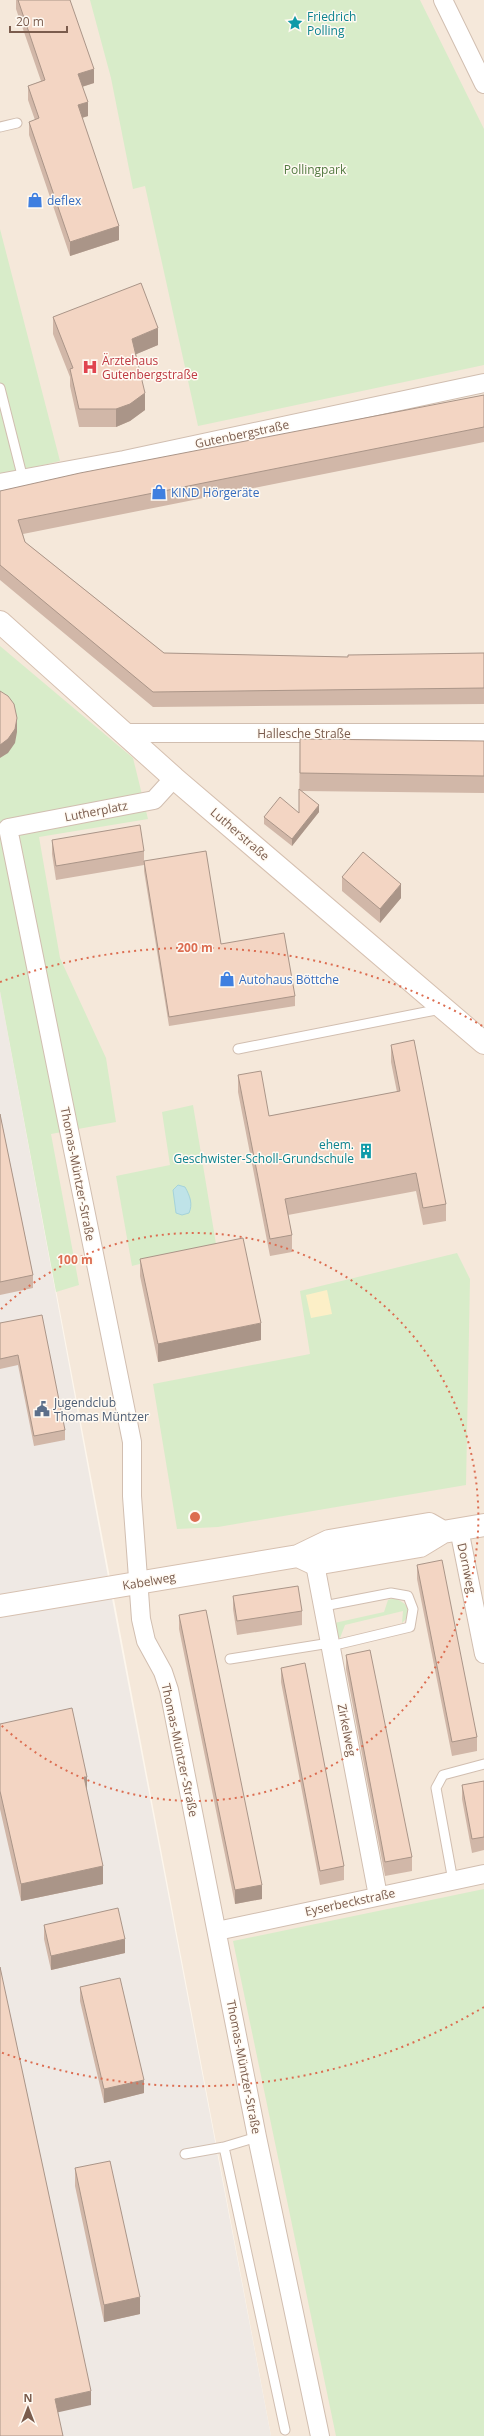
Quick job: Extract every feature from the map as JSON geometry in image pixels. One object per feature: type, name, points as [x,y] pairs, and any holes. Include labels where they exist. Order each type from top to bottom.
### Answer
[{"type":"main road","name":"Lutherstraße","points":[[0,622],[174,778],[484,1043]]},
{"type":"main road","name":"Kabelweg","points":[[0,1606],[138,1583],[306,1560],[329,1541],[429,1524],[451,1530]]},
{"type":"main road","points":[[451,1530],[484,1525]]},
{"type":"street","points":[[443,0],[484,84]]},
{"type":"street","name":"Gutenbergstraße","points":[[0,483],[124,460],[484,383]]},
{"type":"street","name":"Hallesche Straße","points":[[123,733],[484,733]]},
{"type":"street","name":"Lutherplatz","points":[[8,828],[154,800],[174,778]]},
{"type":"street","name":"Thomas-Müntzer-Straße","points":[[8,828],[132,1442],[132,1496],[140,1619],[145,1636],[163,1672],[169,1690],[257,2137],[320,2436]]},
{"type":"street","name":"Dornweg","points":[[451,1530],[484,1654]]},
{"type":"street","name":"Zirkelweg","points":[[306,1560],[324,1606],[378,1896]]},
{"type":"street","name":"Eyserbeckstraße","points":[[217,1931],[484,1874]]},
{"type":"lane","points":[[0,127],[17,123]]},
{"type":"lane","points":[[0,388],[23,479]]},
{"type":"lane","points":[[238,1049],[443,1008]]},
{"type":"lane","points":[[230,1659],[330,1644],[410,1627],[413,1609],[408,1596],[391,1593],[324,1606]]},
{"type":"lane","points":[[453,1881],[436,1788],[443,1775],[484,1764]]},
{"type":"lane","points":[[185,2154],[224,2147],[257,2137]]},
{"type":"lane","points":[[224,2147],[285,2430]]},
{"type":"shaded area","points":[[0,0],[484,0],[484,2436],[271,2436],[0,991]]},
{"type":"shaded area","points":[[0,991],[113,1604],[271,2436],[0,2436]]},
{"type":"green space","name":"Pollingpark","points":[[90,0],[420,0],[484,129],[484,365],[198,426],[145,186],[133,189],[111,78]]},
{"type":"green space","points":[[0,229],[60,461],[0,475]]},
{"type":"green space","points":[[0,646],[133,758],[148,819],[39,837],[60,958],[106,1058],[116,1122],[51,1134],[79,1285],[56,1292],[0,991]]},
{"type":"green space","points":[[193,1105],[216,1244],[132,1266],[116,1176],[170,1165],[162,1112]]},
{"type":"green space","points":[[457,1253],[470,1279],[466,1485],[218,1527],[177,1529],[153,1384],[310,1354],[300,1291]]},
{"type":"green space","points":[[394,1598],[406,1605],[408,1610],[408,1617],[402,1623],[403,1611],[345,1625],[340,1638],[334,1635],[330,1624],[384,1612],[388,1600]]},
{"type":"green space","points":[[484,1889],[484,2436],[336,2436],[233,1941]]},
{"type":"sand","points":[[327,1290],[332,1314],[311,1318],[306,1295]]},
{"type":"water","points":[[178,1185],[185,1187],[191,1203],[189,1213],[182,1215],[176,1213],[173,1190]]},
{"type":"building","points":[[18,0],[70,0],[94,69],[78,74],[88,102],[78,105],[119,226],[70,242],[29,122],[39,118],[28,86],[45,80]]},
{"type":"building","name":"Ärztehaus Gutenbergstraße","points":[[141,283],[158,328],[132,339],[145,393],[130,404],[116,409],[79,409],[70,369],[73,368],[53,317]]},
{"type":"building","points":[[484,395],[484,427],[18,520],[25,542],[164,653],[348,657],[348,655],[484,653],[484,688],[153,692],[0,565],[0,491],[80,473]]},
{"type":"building","points":[[0,691],[8,696],[14,704],[17,718],[15,729],[8,739],[0,745]]},
{"type":"building","points":[[300,739],[484,741],[484,776],[300,773]]},
{"type":"building","points":[[299,789],[319,805],[292,839],[264,817],[280,797],[299,813]]},
{"type":"building","points":[[140,825],[144,851],[56,866],[52,840]]},
{"type":"building","points":[[206,851],[221,944],[284,933],[295,996],[169,1017],[144,861]]},
{"type":"building","points":[[363,852],[401,884],[380,909],[342,877]]},
{"type":"building","name":"ehem. Geschwister-Scholl-Grundschule","points":[[414,1040],[446,1204],[423,1208],[416,1173],[285,1199],[292,1235],[270,1239],[238,1075],[261,1071],[269,1116],[400,1091],[391,1045]]},
{"type":"building","points":[[0,1114],[33,1275],[0,1282]]},
{"type":"building","points":[[243,1238],[261,1323],[158,1344],[140,1259]]},
{"type":"building","points":[[42,1315],[65,1430],[34,1436],[18,1355],[0,1359],[0,1323]]},
{"type":"building","points":[[442,1560],[477,1737],[452,1742],[417,1565]]},
{"type":"building","points":[[298,1586],[302,1611],[237,1621],[233,1596]]},
{"type":"building","points":[[206,1610],[262,1885],[235,1890],[179,1615]]},
{"type":"building","points":[[370,1650],[412,1857],[385,1862],[346,1655]]},
{"type":"building","points":[[305,1663],[344,1866],[320,1871],[281,1668]]},
{"type":"building","points":[[72,1708],[87,1777],[84,1777],[103,1866],[21,1884],[0,1791],[0,1724]]},
{"type":"building","points":[[484,1781],[484,1837],[472,1839],[462,1785]]},
{"type":"building","points":[[118,1908],[125,1939],[51,1956],[44,1925]]},
{"type":"building","points":[[0,1967],[91,2391],[55,2399],[63,2436],[0,2436]]},
{"type":"building","points":[[120,1978],[144,2080],[104,2089],[80,1987]]},
{"type":"building","points":[[110,2161],[140,2297],[104,2305],[75,2168]]},
{"type":"place","name":"Friedrich Polling","points":[[295,23]]},
{"type":"place","name":"deflex","points":[[35,200]]},
{"type":"place","name":"Ärztehaus Gutenbergstraße","points":[[90,367]]},
{"type":"place","name":"KIND Hörgeräte","points":[[159,492]]},
{"type":"place","name":"Autohaus Böttche","points":[[227,979]]},
{"type":"place","name":"ehem. Geschwister-Scholl-Grundschule","points":[[366,1151]]},
{"type":"place","name":"Jugendclub Thomas Müntzer","points":[[42,1409]]}]
